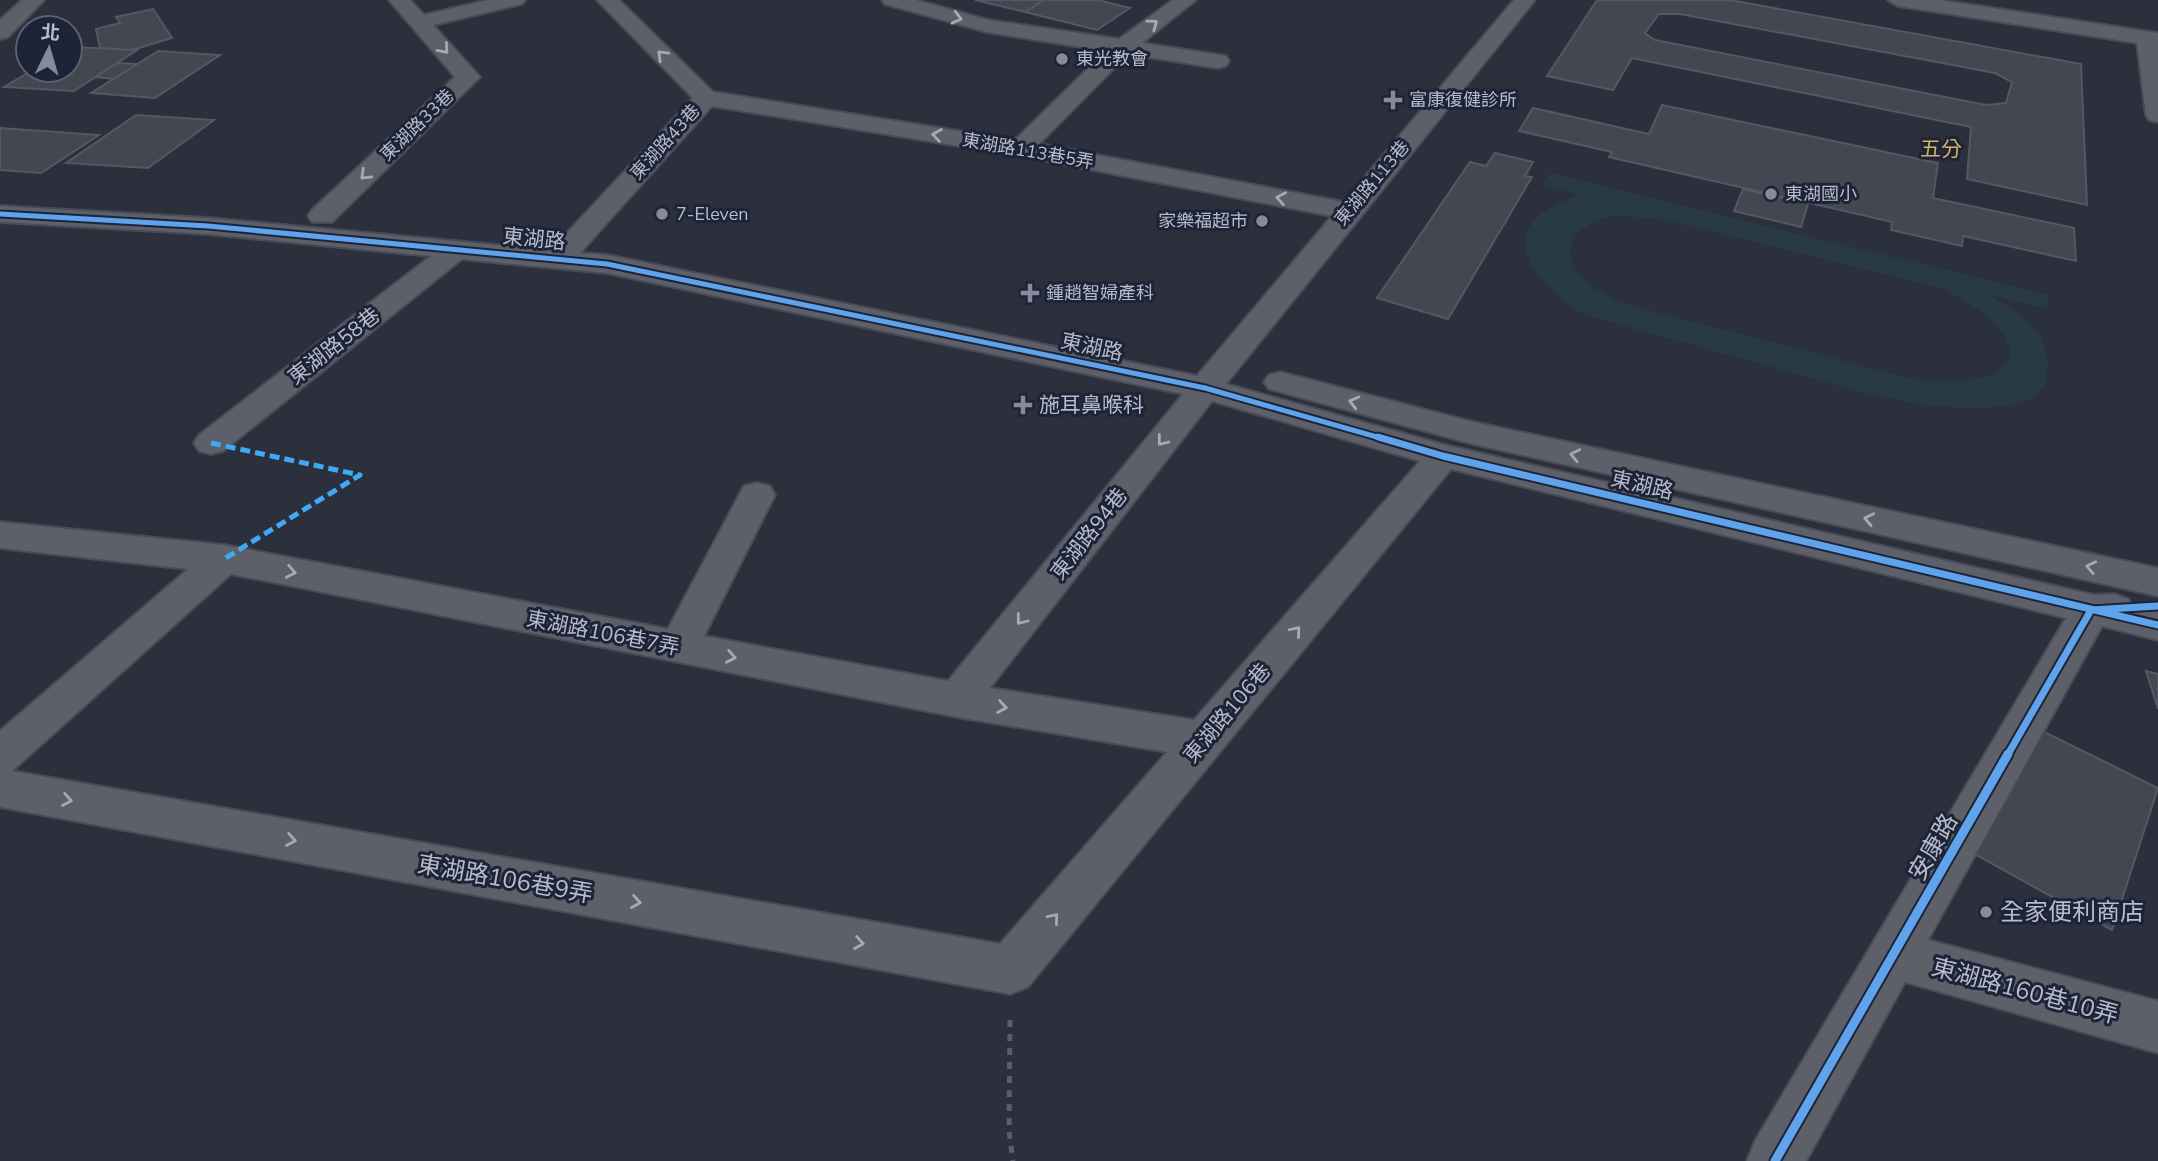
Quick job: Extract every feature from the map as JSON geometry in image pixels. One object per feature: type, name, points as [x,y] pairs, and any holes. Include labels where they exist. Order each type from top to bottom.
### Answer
[{"type":"street","points":[[0,32],[34,0]]},
{"type":"street","name":"東湖路33巷","points":[[322,216],[468,77],[399,0]]},
{"type":"street","points":[[420,22],[515,0]]},
{"type":"street","name":"東湖路43巷","points":[[568,249],[703,100],[607,0]]},
{"type":"street","points":[[892,0],[926,4],[987,26],[1218,61]]},
{"type":"street","points":[[1021,148],[1120,48],[1186,0]]},
{"type":"street","name":"東湖路113巷","points":[[1213,378],[1348,211],[1525,0]]},
{"type":"street","points":[[1908,1],[2152,39],[2158,115]]},
{"type":"street","name":"東湖路113巷5弄","points":[[703,100],[1021,148],[1348,211]]},
{"type":"street","name":"東湖路","points":[[0,191],[322,216],[568,249],[607,264],[1213,378],[2158,582]]},
{"type":"street","points":[[0,236],[15,215]]},
{"type":"street","name":"東湖路","points":[[15,215],[208,226],[457,249],[568,249]]},
{"type":"street","name":"東湖路58巷","points":[[211,443],[457,249]]},
{"type":"street","name":"東湖路","points":[[1213,378],[1443,456],[2158,625]]},
{"type":"street","name":"東湖路94巷","points":[[957,700],[1213,378]]},
{"type":"street","name":"東湖路106巷","points":[[1010,970],[1443,456]]},
{"type":"street","points":[[678,647],[757,495]]},
{"type":"street","name":"東湖路106巷7弄","points":[[0,536],[224,559],[957,700],[1205,740]]},
{"type":"street","points":[[0,757],[224,559]]},
{"type":"street","points":[[2091,610],[2158,606]]},
{"type":"street","name":"安康路","points":[[1774,1161],[2091,610]]},
{"type":"street","name":"東湖路106巷9弄","points":[[0,788],[1010,970]]},
{"type":"street","name":"東湖路160巷10弄","points":[[1893,955],[2158,1027]]},
{"type":"path","points":[[1010,970],[1009,1131],[1013,1161]]},
{"type":"shaded area","points":[[1550,173],[2048,295],[2047,309],[1990,295],[2020,315],[2036,331],[2044,346],[2048,363],[2045,381],[2032,398],[2011,405],[1969,408],[1915,403],[1834,385],[1582,314],[1545,282],[1532,266],[1526,250],[1526,235],[1534,220],[1551,207],[1579,195],[1540,185]],"holes":[[[1614,216],[1655,218],[1941,288],[1976,308],[2000,329],[2009,353],[2005,365],[1995,373],[1980,378],[1918,380],[1629,305],[1594,287],[1578,272],[1570,250],[1572,242],[1585,227]]]},
{"type":"building","points":[[975,0],[1044,0],[1025,12]]},
{"type":"building","points":[[1044,0],[1098,0],[1130,8],[1097,30],[1025,12]]},
{"type":"building","points":[[1597,0],[1730,0],[2081,64],[2087,205],[1967,179],[1971,127],[1632,58],[1613,90],[1547,76]],"holes":[[[1659,14],[1680,14],[1995,73],[2012,82],[2006,103],[1986,105],[1655,40],[1645,33]]]},
{"type":"building","points":[[153,9],[172,38],[132,50],[100,48],[96,29],[120,23],[116,17]]},
{"type":"building","points":[[84,48],[137,50],[74,91],[4,87],[14,81],[14,84],[84,84]]},
{"type":"building","points":[[158,51],[220,55],[155,98],[91,93]]},
{"type":"building","points":[[117,63],[137,64],[114,79],[95,77]]},
{"type":"building","points":[[1662,105],[1938,163],[1933,198],[2074,228],[2076,261],[1963,236],[1962,246],[1891,230],[1892,222],[1609,157],[1612,152],[1519,131],[1533,108],[1649,134]]},
{"type":"building","points":[[136,115],[214,120],[148,168],[66,163]]},
{"type":"building","points":[[0,128],[99,135],[41,173],[0,170]]},
{"type":"building","points":[[1495,153],[1533,162],[1525,176],[1532,177],[1448,319],[1377,298],[1470,162],[1486,166]]},
{"type":"building","points":[[1743,189],[1808,204],[1801,227],[1734,211]]},
{"type":"building","points":[[2146,671],[2158,674],[2158,709]]},
{"type":"building","points":[[2028,724],[2158,788],[2112,930],[1971,852]]},
{"type":"marked path","points":[[211,443],[360,475],[224,559]]},
{"type":"cycle path","points":[[0,214],[208,226],[607,264],[1205,388],[1443,456],[2158,625]]},
{"type":"cycle path","points":[[1775,1161],[2091,610],[2158,606]]},
{"type":"place","name":"東光教會","points":[[1062,59]]},
{"type":"place","name":"富康復健診所","points":[[1393,100]]},
{"type":"place","name":"東湖國小","points":[[1771,194]]},
{"type":"place","name":"7-Eleven","points":[[662,214]]},
{"type":"place","name":"家樂福超市","points":[[1262,221]]},
{"type":"place","name":"鍾趙智婦產科","points":[[1030,293]]},
{"type":"place","name":"施耳鼻喉科","points":[[1023,405]]},
{"type":"place","name":"全家便利商店","points":[[1986,912]]},
{"type":"district","name":"五分","points":[[1941,149]]}]
